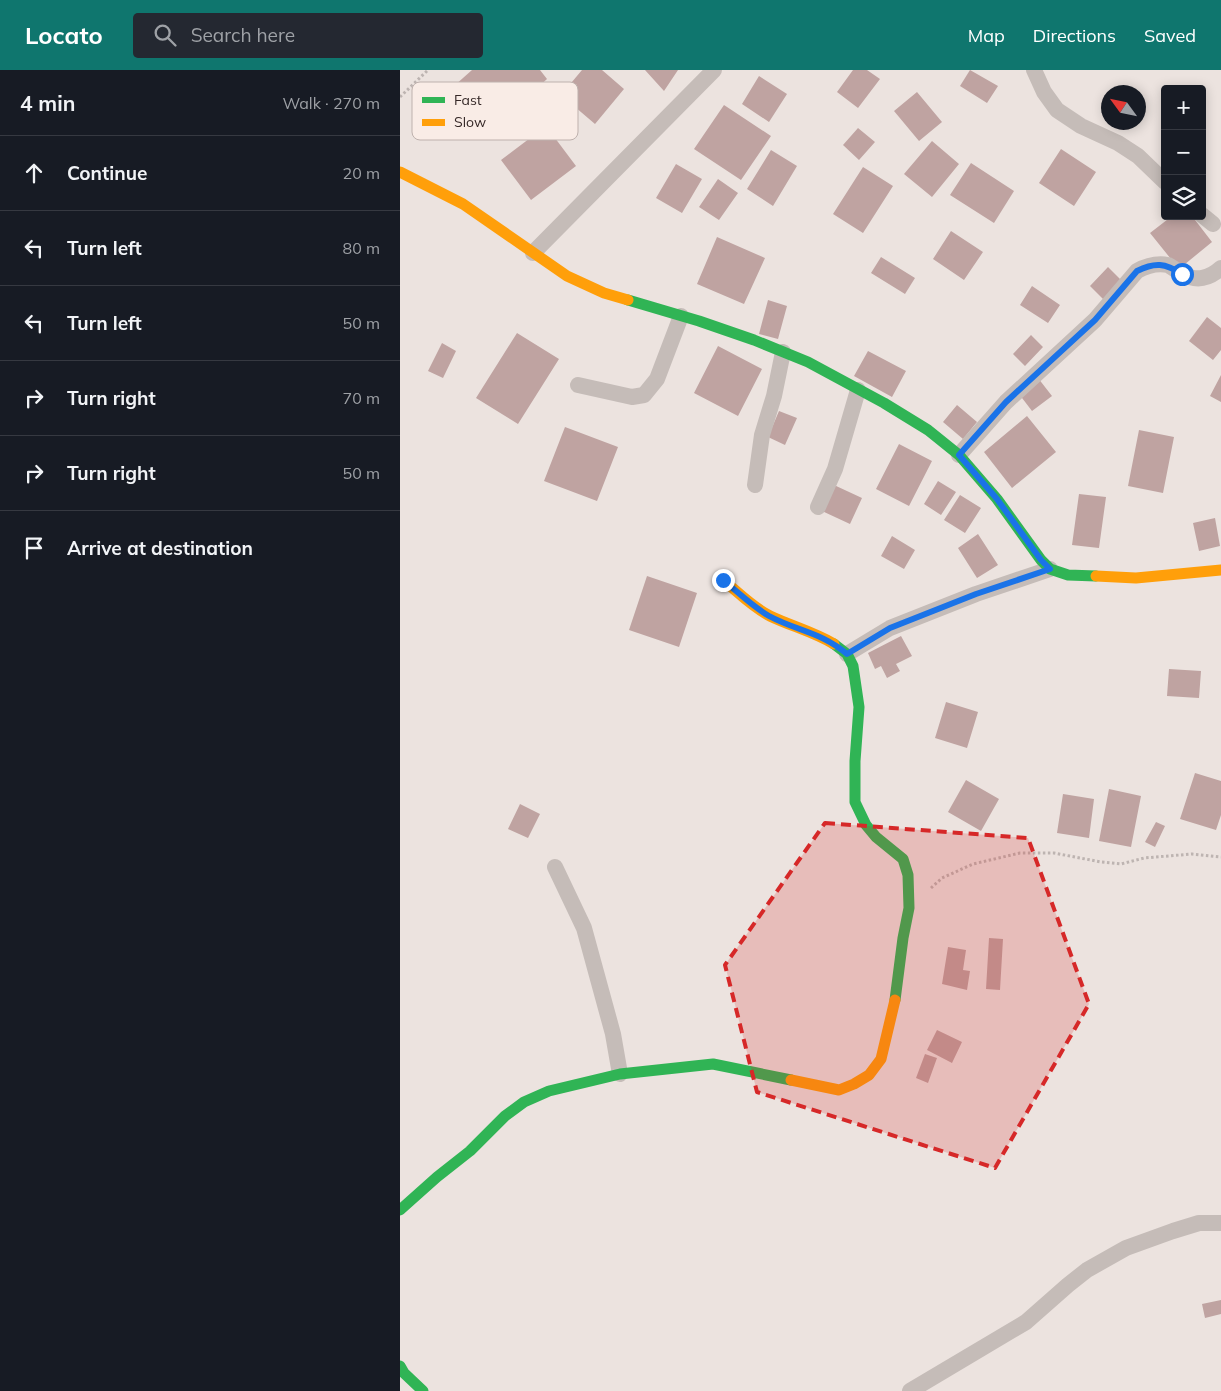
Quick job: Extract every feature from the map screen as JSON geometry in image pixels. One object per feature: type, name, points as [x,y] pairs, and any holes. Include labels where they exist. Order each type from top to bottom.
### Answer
[{"type":"street","points":[[533,253],[714,70]]},
{"type":"street","points":[[1034,70],[1044,92],[1057,110],[1080,126],[1118,143],[1138,156],[1161,178]]},
{"type":"street","points":[[400,172],[463,204],[567,276],[604,293],[754,340],[808,362],[884,403],[928,430],[959,455],[997,499],[1041,560],[1050,569],[1068,575],[1136,578],[1204,570],[1221,570]]},
{"type":"street","points":[[959,455],[1006,402],[1095,320],[1137,271],[1144,267],[1156,265],[1169,266],[1192,278],[1205,278],[1221,268]]},
{"type":"street","points":[[578,385],[632,397],[644,394],[657,379],[681,316]]},
{"type":"street","points":[[755,485],[762,434],[774,396],[783,352]]},
{"type":"street","points":[[818,507],[835,469],[858,390]]},
{"type":"street","points":[[847,654],[890,628],[976,594],[1050,569]]},
{"type":"street","points":[[400,1210],[470,1151],[505,1116],[524,1102],[549,1091],[620,1074],[713,1064],[839,1090],[869,1075],[881,1059],[897,992],[903,938],[909,908],[908,875],[903,860],[876,837],[866,825],[855,802],[858,707],[853,666],[847,654],[836,644],[821,636],[770,616],[757,608],[723,580]]},
{"type":"street","points":[[555,867],[584,928],[613,1034],[620,1074]]},
{"type":"street","points":[[910,1391],[1026,1322],[1068,1284],[1087,1270],[1126,1248],[1200,1223],[1221,1223]]},
{"type":"street","points":[[400,1366],[404,1373],[423,1391]]},
{"type":"path","points":[[416,82],[428,70]]},
{"type":"path","points":[[400,97],[412,85]]},
{"type":"path","points":[[909,908],[942,878],[973,864],[1020,853],[1054,852],[1101,862],[1121,864],[1144,858],[1184,854],[1221,857]]},
{"type":"highlighted area","points":[[825,823],[1028,838],[1089,1004],[995,1168],[757,1092],[725,965]]},
{"type":"building","points":[[472,70],[540,70],[547,79],[544,82],[458,82]]},
{"type":"building","points":[[582,70],[602,70],[624,89],[595,124],[578,110],[578,82],[572,82]]},
{"type":"building","points":[[645,70],[678,70],[664,91]]},
{"type":"building","points":[[853,70],[867,70],[880,79],[858,108],[837,92]]},
{"type":"building","points":[[970,70],[998,86],[987,103],[960,86]]},
{"type":"building","points":[[759,76],[787,94],[769,122],[742,104]]},
{"type":"building","points":[[917,92],[942,122],[919,141],[894,111]]},
{"type":"building","points":[[724,105],[771,136],[741,180],[694,149]]},
{"type":"building","points":[[858,128],[875,142],[859,160],[843,145]]},
{"type":"building","points":[[527,140],[556,140],[576,166],[531,200],[501,160]]},
{"type":"building","points":[[932,141],[959,164],[932,197],[904,174]]},
{"type":"building","points":[[1061,149],[1096,172],[1074,206],[1039,183]]},
{"type":"building","points":[[771,150],[797,166],[773,206],[747,189]]},
{"type":"building","points":[[971,163],[1014,191],[994,223],[950,195]]},
{"type":"building","points":[[676,164],[702,179],[682,213],[656,198]]},
{"type":"building","points":[[863,167],[893,186],[863,233],[833,214]]},
{"type":"building","points":[[718,179],[738,193],[719,220],[699,207]]},
{"type":"building","points":[[1167,220],[1195,220],[1212,242],[1179,269],[1150,233]]},
{"type":"building","points":[[951,231],[983,252],[964,280],[933,259]]},
{"type":"building","points":[[717,237],[765,258],[744,304],[697,284]]},
{"type":"building","points":[[881,257],[915,278],[905,294],[871,273]]},
{"type":"building","points":[[1108,267],[1124,283],[1106,302],[1090,286]]},
{"type":"building","points":[[1032,286],[1060,305],[1048,323],[1020,305]]},
{"type":"building","points":[[768,300],[787,306],[778,339],[759,334]]},
{"type":"building","points":[[1207,317],[1221,328],[1221,350],[1213,360],[1189,341]]},
{"type":"building","points":[[517,333],[559,359],[518,424],[476,398]]},
{"type":"building","points":[[1031,335],[1043,347],[1025,366],[1013,354]]},
{"type":"building","points":[[442,343],[456,351],[443,378],[428,371]]},
{"type":"building","points":[[718,346],[762,369],[738,416],[694,393]]},
{"type":"building","points":[[868,351],[906,371],[892,397],[854,376]]},
{"type":"building","points":[[1221,375],[1221,402],[1210,396]]},
{"type":"building","points":[[1038,378],[1052,396],[1032,411],[1019,394]]},
{"type":"building","points":[[957,405],[977,422],[963,439],[943,422]]},
{"type":"building","points":[[779,411],[797,418],[785,445],[768,437]]},
{"type":"building","points":[[1027,416],[1056,452],[1012,488],[984,452]]},
{"type":"building","points":[[565,427],[618,447],[597,501],[544,481]]},
{"type":"building","points":[[1139,430],[1174,437],[1163,493],[1128,486]]},
{"type":"building","points":[[899,444],[932,461],[909,506],[876,489]]},
{"type":"building","points":[[938,481],[956,492],[941,515],[924,504]]},
{"type":"building","points":[[834,485],[862,498],[850,524],[822,511]]},
{"type":"building","points":[[1079,494],[1106,497],[1099,548],[1072,545]]},
{"type":"building","points":[[960,495],[981,508],[965,533],[944,520]]},
{"type":"building","points":[[1215,518],[1220,546],[1199,551],[1193,523]]},
{"type":"building","points":[[978,534],[998,565],[977,578],[958,548]]},
{"type":"building","points":[[892,536],[915,550],[904,569],[881,556]]},
{"type":"building","points":[[647,576],[697,593],[679,647],[629,630]]},
{"type":"building","points":[[901,636],[912,656],[896,664],[900,671],[887,678],[881,666],[875,669],[868,653]]},
{"type":"building","points":[[1169,669],[1201,671],[1199,698],[1167,696]]},
{"type":"building","points":[[946,702],[978,712],[967,748],[935,738]]},
{"type":"building","points":[[1195,773],[1221,781],[1221,815],[1216,830],[1180,819]]},
{"type":"building","points":[[966,780],[999,799],[981,831],[948,812]]},
{"type":"building","points":[[1109,789],[1141,796],[1131,847],[1099,841]]},
{"type":"building","points":[[1063,794],[1094,799],[1089,838],[1057,833]]},
{"type":"building","points":[[520,804],[540,814],[528,838],[508,829]]},
{"type":"building","points":[[1156,822],[1165,826],[1155,847],[1145,842]]},
{"type":"building","points":[[989,938],[1003,939],[1000,990],[986,989]]},
{"type":"building","points":[[948,947],[966,950],[963,970],[970,971],[967,990],[942,984]]},
{"type":"building","points":[[937,1030],[962,1042],[952,1063],[927,1050]]},
{"type":"building","points":[[925,1054],[937,1058],[928,1083],[916,1078]]},
{"type":"building","points":[[1221,1300],[1221,1314],[1205,1318],[1202,1304]]},
{"type":"traffic: fast","points":[[628,300],[754,340],[808,362],[884,403],[928,430],[959,455],[997,499],[1041,560],[1050,569],[1068,575],[1096,576]]},
{"type":"traffic: fast","points":[[834,644],[847,654],[853,666],[859,707],[855,761],[855,802],[866,825],[876,837],[903,859],[908,875],[909,908],[895,1000]]},
{"type":"traffic: fast","points":[[400,1210],[470,1151],[505,1116],[524,1102],[549,1091],[620,1074],[713,1064],[791,1080]]},
{"type":"traffic: fast","points":[[400,1366],[404,1373],[423,1391]]},
{"type":"traffic: slow","points":[[400,172],[463,204],[567,276],[604,293],[628,300]]},
{"type":"traffic: slow","points":[[1096,576],[1136,578],[1221,570]]},
{"type":"traffic: slow","points":[[723,580],[763,612],[834,644]]},
{"type":"traffic: slow","points":[[791,1080],[839,1090],[869,1075],[881,1059],[895,1000]]},
{"type":"route","points":[[723,580],[757,608],[770,616],[821,636],[836,644],[847,654],[890,628],[976,594],[1050,569],[1041,560],[997,499],[959,455],[1006,402],[1095,320],[1137,271],[1144,267],[1156,265],[1169,266],[1182,274]]}]
